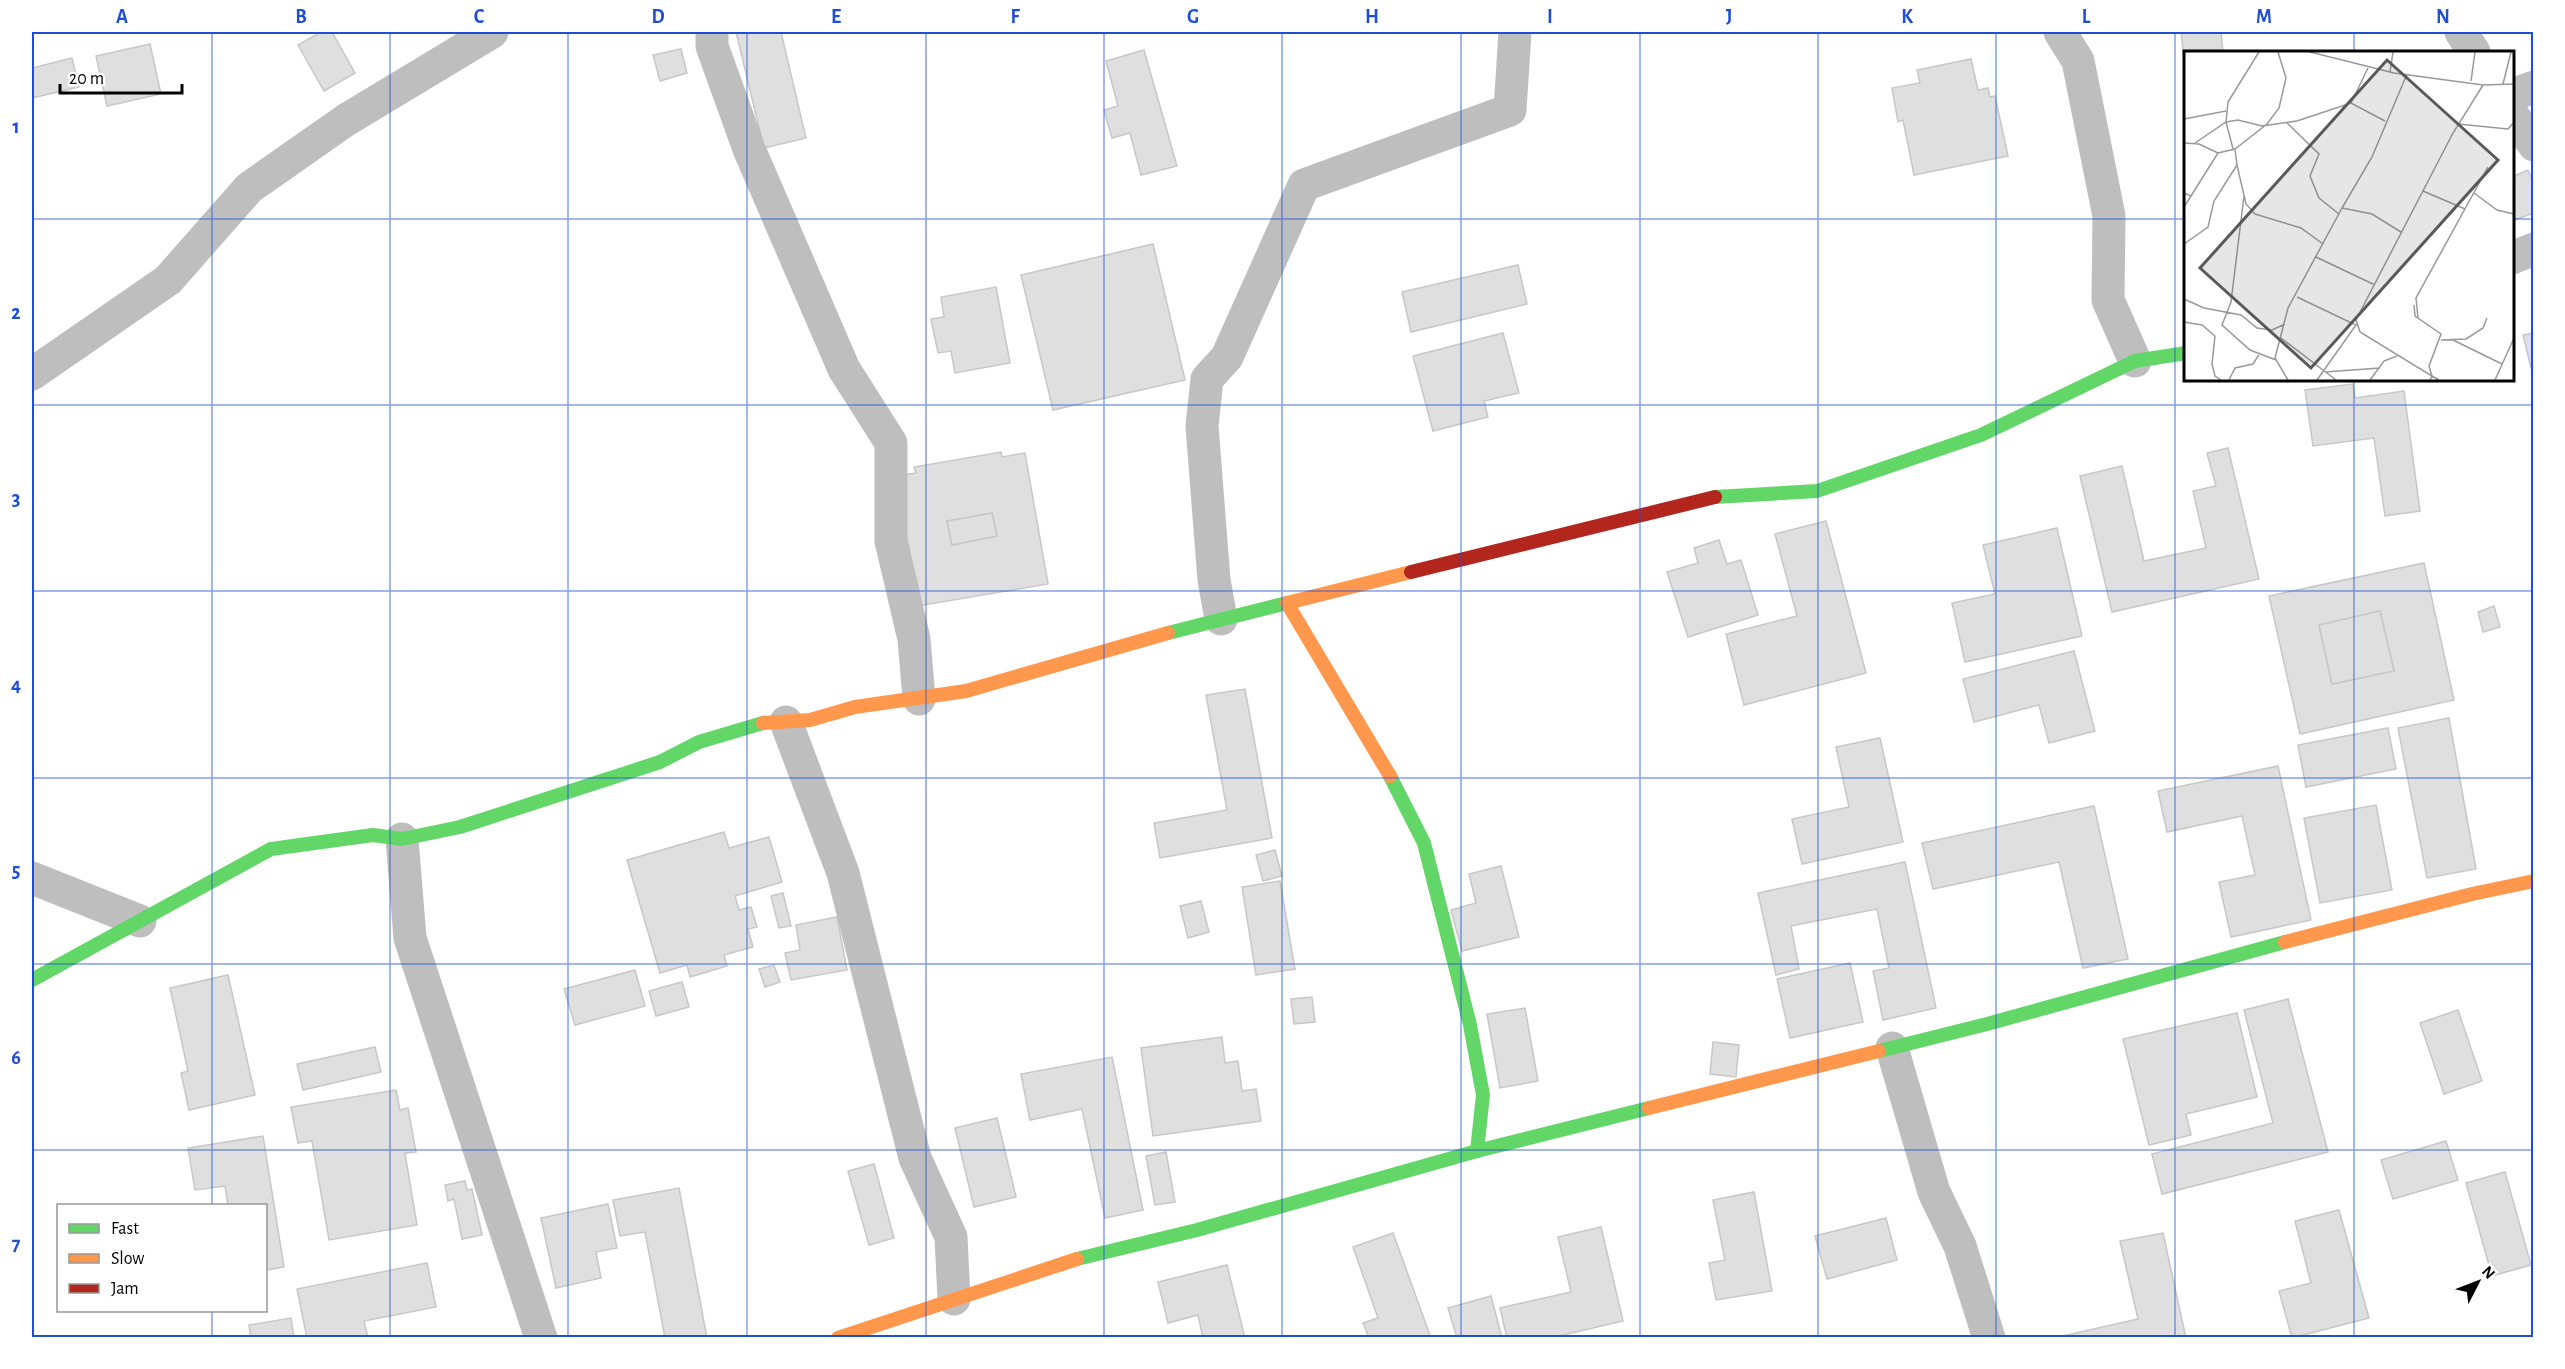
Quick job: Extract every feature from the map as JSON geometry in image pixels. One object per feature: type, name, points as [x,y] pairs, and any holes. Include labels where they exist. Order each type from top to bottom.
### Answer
[{"type":"street","points":[[32,374],[168,280],[249,188],[346,120],[492,32]]},
{"type":"street","points":[[712,32],[712,46],[749,149],[844,369],[891,443],[891,541],[914,639],[919,699]]},
{"type":"street","points":[[1221,619],[1214,580],[1202,426],[1208,379],[1227,357],[1304,185],[1510,110],[1515,32]]},
{"type":"street","points":[[2060,32],[2078,61],[2109,216],[2108,300],[2134,361]]},
{"type":"street","points":[[2461,32],[2473,51]]},
{"type":"street","points":[[2514,94],[2534,87]]},
{"type":"street","points":[[2514,117],[2534,145]]},
{"type":"street","points":[[2514,257],[2534,249]]},
{"type":"street","points":[[32,980],[271,849],[373,835],[402,839],[471,824],[660,762],[699,742],[756,723],[810,720],[855,707],[966,692],[1124,644],[1706,498],[1817,491],[1981,435],[2134,361],[2184,353]]},
{"type":"street","points":[[1287,603],[1388,774],[1424,843],[1470,1025],[1484,1095],[1476,1151]]},
{"type":"street","points":[[786,722],[843,873],[915,1158],[951,1237],[954,1299]]},
{"type":"street","points":[[402,839],[410,938],[542,1338]]},
{"type":"street","points":[[32,878],[140,921]]},
{"type":"street","points":[[838,1338],[1062,1263],[1197,1230],[1476,1151],[1987,1024],[2248,951],[2472,894],[2534,881]]},
{"type":"street","points":[[1892,1048],[1934,1192],[1960,1246],[1989,1338]]},
{"type":"building","points":[[321,32],[332,32],[355,73],[324,91],[298,45]]},
{"type":"building","points":[[736,32],[781,32],[806,138],[764,148]]},
{"type":"building","points":[[2181,32],[2221,32],[2223,51],[2184,51],[2184,58]]},
{"type":"building","points":[[150,44],[161,94],[107,106],[96,56]]},
{"type":"building","points":[[681,49],[687,73],[660,81],[653,55]]},
{"type":"building","points":[[1144,50],[1177,166],[1141,175],[1130,133],[1112,138],[1104,110],[1118,106],[1106,61]]},
{"type":"building","points":[[72,58],[79,87],[32,98],[32,68]]},
{"type":"building","points":[[1971,59],[1978,90],[1988,88],[1990,97],[1995,96],[2008,156],[1914,175],[1903,120],[1898,122],[1892,88],[1920,83],[1917,70]]},
{"type":"building","points":[[2528,170],[2534,184],[2534,213],[2514,220],[2514,176]]},
{"type":"building","points":[[1153,244],[1185,380],[1053,410],[1021,275]]},
{"type":"building","points":[[1518,265],[1527,304],[1411,332],[1402,292]]},
{"type":"building","points":[[996,287],[1010,363],[955,373],[951,351],[938,353],[931,319],[944,317],[941,297]]},
{"type":"building","points":[[1503,333],[1519,393],[1484,401],[1488,417],[1433,431],[1413,356]]},
{"type":"building","points":[[2534,333],[2534,368],[2531,368],[2523,335]]},
{"type":"building","points":[[2353,384],[2355,398],[2404,391],[2420,511],[2385,516],[2374,438],[2313,446],[2305,390]]},
{"type":"building","points":[[2228,448],[2259,579],[2112,612],[2080,476],[2122,466],[2144,561],[2206,548],[2193,491],[2216,486],[2207,453]]},
{"type":"building","points":[[1001,452],[1002,457],[1025,453],[1048,584],[918,606],[896,476],[916,473],[914,467]],"holes":[[[992,513],[997,536],[952,545],[947,521]]]},
{"type":"building","points":[[992,513],[997,536],[952,545],[947,521]]},
{"type":"building","points":[[1826,521],[1866,673],[1744,705],[1726,634],[1797,616],[1775,534]]},
{"type":"building","points":[[2057,528],[2082,636],[1965,662],[1952,603],[1995,594],[1983,545]]},
{"type":"building","points":[[1719,540],[1727,564],[1741,560],[1758,615],[1688,637],[1667,572],[1698,563],[1694,548]]},
{"type":"building","points":[[2424,563],[2454,700],[2300,734],[2269,596]],"holes":[[[2380,611],[2394,671],[2332,684],[2319,625]]]},
{"type":"building","points":[[2494,606],[2500,627],[2483,632],[2478,612]]},
{"type":"building","points":[[2380,611],[2394,671],[2332,684],[2319,625]]},
{"type":"building","points":[[2074,651],[2095,731],[2049,743],[2039,705],[1974,722],[1963,679]]},
{"type":"building","points":[[1245,689],[1272,838],[1160,858],[1154,823],[1227,810],[1206,695]]},
{"type":"building","points":[[2449,718],[2476,869],[2427,878],[2398,728]]},
{"type":"building","points":[[2388,728],[2396,769],[2306,787],[2298,745]]},
{"type":"building","points":[[1880,738],[1903,842],[1802,864],[1792,819],[1849,807],[1836,747]]},
{"type":"building","points":[[2278,766],[2311,920],[2231,937],[2219,882],[2255,875],[2242,816],[2167,832],[2158,791]]},
{"type":"building","points":[[2376,805],[2392,890],[2320,903],[2304,818]]},
{"type":"building","points":[[2094,806],[2128,959],[2083,968],[2059,862],[1933,889],[1922,843]]},
{"type":"building","points":[[724,832],[729,848],[769,837],[782,882],[735,896],[739,910],[751,907],[757,927],[748,929],[753,947],[724,955],[727,966],[690,977],[687,965],[660,973],[627,860]]},
{"type":"building","points":[[1275,850],[1282,876],[1263,881],[1256,855]]},
{"type":"building","points":[[1905,862],[1936,1008],[1883,1020],[1873,971],[1889,968],[1877,909],[1791,926],[1799,969],[1776,975],[1758,893]]},
{"type":"building","points":[[1501,866],[1519,937],[1462,951],[1451,910],[1476,903],[1469,874]]},
{"type":"building","points":[[1280,881],[1295,969],[1256,975],[1242,887]]},
{"type":"building","points":[[783,893],[791,926],[779,928],[771,896]]},
{"type":"building","points":[[1201,901],[1209,932],[1188,938],[1180,906]]},
{"type":"building","points":[[837,917],[847,970],[791,980],[785,953],[800,950],[796,925]]},
{"type":"building","points":[[1850,963],[1863,1022],[1790,1038],[1777,979]]},
{"type":"building","points":[[774,965],[780,982],[765,987],[759,969]]},
{"type":"building","points":[[635,970],[645,1006],[575,1025],[564,989]]},
{"type":"building","points":[[228,975],[255,1095],[189,1110],[181,1073],[188,1071],[170,988]]},
{"type":"building","points":[[682,982],[689,1007],[656,1016],[649,991]]},
{"type":"building","points":[[1312,997],[1315,1022],[1294,1024],[1291,999]]},
{"type":"building","points":[[2288,999],[2328,1152],[2162,1194],[2152,1154],[2273,1123],[2244,1010]]},
{"type":"building","points":[[1525,1008],[1538,1081],[1500,1088],[1487,1014]]},
{"type":"building","points":[[2458,1010],[2482,1081],[2444,1094],[2420,1023]]},
{"type":"building","points":[[2237,1013],[2257,1097],[2186,1114],[2191,1135],[2149,1145],[2123,1039]]},
{"type":"building","points":[[1222,1037],[1225,1063],[1238,1061],[1242,1091],[1256,1089],[1261,1121],[1153,1136],[1141,1048]]},
{"type":"building","points":[[1713,1042],[1739,1045],[1736,1077],[1710,1074]]},
{"type":"building","points":[[375,1047],[381,1072],[303,1090],[297,1064]]},
{"type":"building","points":[[1112,1057],[1143,1210],[1105,1218],[1082,1109],[1030,1120],[1021,1074]]},
{"type":"building","points":[[396,1090],[400,1110],[408,1108],[416,1152],[405,1153],[417,1225],[329,1240],[312,1141],[298,1143],[291,1107]]},
{"type":"building","points":[[997,1118],[1016,1197],[974,1207],[955,1128]]},
{"type":"building","points":[[263,1136],[284,1267],[267,1270],[267,1204],[228,1204],[225,1186],[195,1190],[188,1148]]},
{"type":"building","points":[[2446,1141],[2458,1180],[2393,1199],[2381,1160]]},
{"type":"building","points":[[1166,1152],[1175,1202],[1155,1205],[1146,1156]]},
{"type":"building","points":[[874,1164],[894,1238],[869,1245],[848,1171]]},
{"type":"building","points":[[2505,1172],[2531,1265],[2492,1276],[2466,1183]]},
{"type":"building","points":[[465,1181],[467,1190],[472,1189],[482,1235],[462,1239],[454,1199],[448,1201],[445,1185]]},
{"type":"building","points":[[679,1188],[707,1338],[665,1338],[645,1232],[620,1236],[613,1200]]},
{"type":"building","points":[[1754,1192],[1772,1291],[1716,1300],[1709,1263],[1725,1260],[1713,1200]]},
{"type":"building","points":[[608,1204],[617,1248],[596,1252],[601,1278],[556,1288],[541,1218]]},
{"type":"building","points":[[2339,1210],[2369,1318],[2292,1338],[2279,1291],[2311,1283],[2295,1221]]},
{"type":"building","points":[[1886,1218],[1897,1260],[1827,1279],[1815,1236]]},
{"type":"building","points":[[1601,1227],[1623,1321],[1550,1338],[1507,1338],[1500,1308],[1571,1292],[1558,1237]]},
{"type":"building","points":[[1393,1233],[1431,1338],[1369,1338],[1363,1323],[1378,1318],[1353,1247]]},
{"type":"building","points":[[2163,1233],[2186,1338],[2054,1338],[2138,1319],[2120,1241]]},
{"type":"building","points":[[427,1263],[436,1307],[364,1321],[368,1338],[307,1338],[297,1289]]},
{"type":"building","points":[[1227,1265],[1245,1338],[1203,1338],[1198,1315],[1168,1323],[1158,1282]]},
{"type":"building","points":[[1491,1296],[1502,1338],[1457,1338],[1448,1308]]},
{"type":"building","points":[[291,1318],[294,1338],[251,1338],[249,1325]]},
{"type":"traffic: fast","points":[[1715,497],[1817,491],[1981,435],[2135,361],[2184,353]]},
{"type":"traffic: fast","points":[[1168,633],[1287,603]]},
{"type":"traffic: fast","points":[[32,980],[271,849],[373,835],[402,839],[460,827],[660,762],[699,742],[763,723]]},
{"type":"traffic: fast","points":[[1390,776],[1424,843],[1470,1025],[1483,1095],[1477,1151]]},
{"type":"traffic: fast","points":[[1879,1051],[1987,1024],[2285,942]]},
{"type":"traffic: fast","points":[[1077,1259],[1197,1230],[1477,1151],[1649,1108]]},
{"type":"traffic: slow","points":[[1390,776],[1287,603],[1411,572]]},
{"type":"traffic: slow","points":[[763,723],[810,720],[855,707],[966,691],[1168,633]]},
{"type":"traffic: slow","points":[[2285,942],[2472,894],[2534,881]]},
{"type":"traffic: slow","points":[[1649,1108],[1879,1051]]},
{"type":"traffic: slow","points":[[838,1338],[1077,1259]]},
{"type":"traffic: jam","points":[[1411,572],[1715,497]]}]
